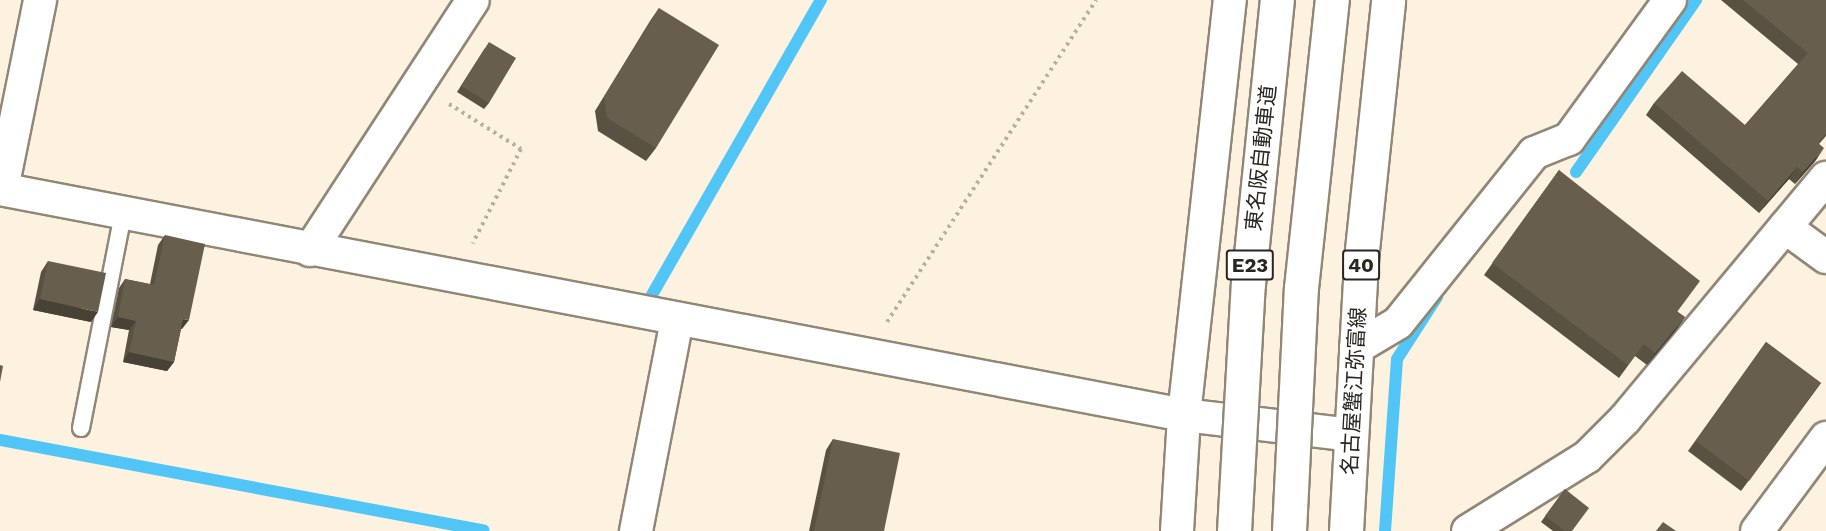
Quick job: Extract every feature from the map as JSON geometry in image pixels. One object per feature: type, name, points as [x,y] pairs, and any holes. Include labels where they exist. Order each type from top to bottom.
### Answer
[{"type":"main road","name":"東名阪自動車道","points":[[1234,531],[1248,284],[1277,0]]},
{"type":"main road","name":"E23","points":[[1290,531],[1301,288],[1332,0]]},
{"type":"main road","name":"名古屋蟹江弥富線","points":[[1346,531],[1361,260],[1388,0]]},
{"type":"street","points":[[40,0],[1,189],[309,250],[1184,415],[1352,435]]},
{"type":"street","points":[[309,250],[473,0]]},
{"type":"street","points":[[1178,531],[1184,415],[1230,0]]},
{"type":"street","points":[[1356,348],[1398,323],[1534,153],[1569,139],[1670,0]]},
{"type":"street","points":[[1468,531],[1587,457],[1625,419],[1826,178]]},
{"type":"street","points":[[1785,227],[1826,257]]},
{"type":"street","points":[[636,531],[677,320]]},
{"type":"street","points":[[1756,531],[1826,438]]},
{"type":"lane","points":[[81,428],[123,213]]},
{"type":"path","points":[[865,355],[1096,0]]},
{"type":"path","points":[[418,84],[521,149],[456,278]]},
{"type":"building","points":[[1743,0],[1826,0],[1826,134],[1818,143],[1824,148],[1803,172],[1797,167],[1768,201],[1654,103],[1682,71],[1745,125],[1808,53]]},
{"type":"building","points":[[659,8],[719,45],[656,148],[607,118],[604,97]]},
{"type":"building","points":[[489,42],[516,58],[489,103],[461,86]]},
{"type":"building","points":[[1559,170],[1700,281],[1677,312],[1685,317],[1655,353],[1644,344],[1628,365],[1492,263]]},
{"type":"building","points":[[165,235],[205,244],[189,320],[183,319],[174,362],[129,352],[136,321],[118,317],[125,279],[154,285]]},
{"type":"building","points":[[48,261],[106,273],[98,312],[40,299]]},
{"type":"building","points":[[1766,342],[1821,383],[1749,481],[1696,441]]},
{"type":"building","points":[[0,365],[3,366],[0,382]]},
{"type":"building","points":[[833,439],[900,453],[884,531],[814,531]]},
{"type":"building","points":[[1565,489],[1589,508],[1572,531],[1565,531],[1545,516]]},
{"type":"building","points":[[1663,522],[1676,531],[1656,531]]},
{"type":"waterway","points":[[649,300],[821,0]]},
{"type":"waterway","points":[[1576,172],[1696,0]]},
{"type":"waterway","points":[[1385,531],[1397,359],[1437,297]]},
{"type":"waterway","points":[[0,440],[484,531]]}]
